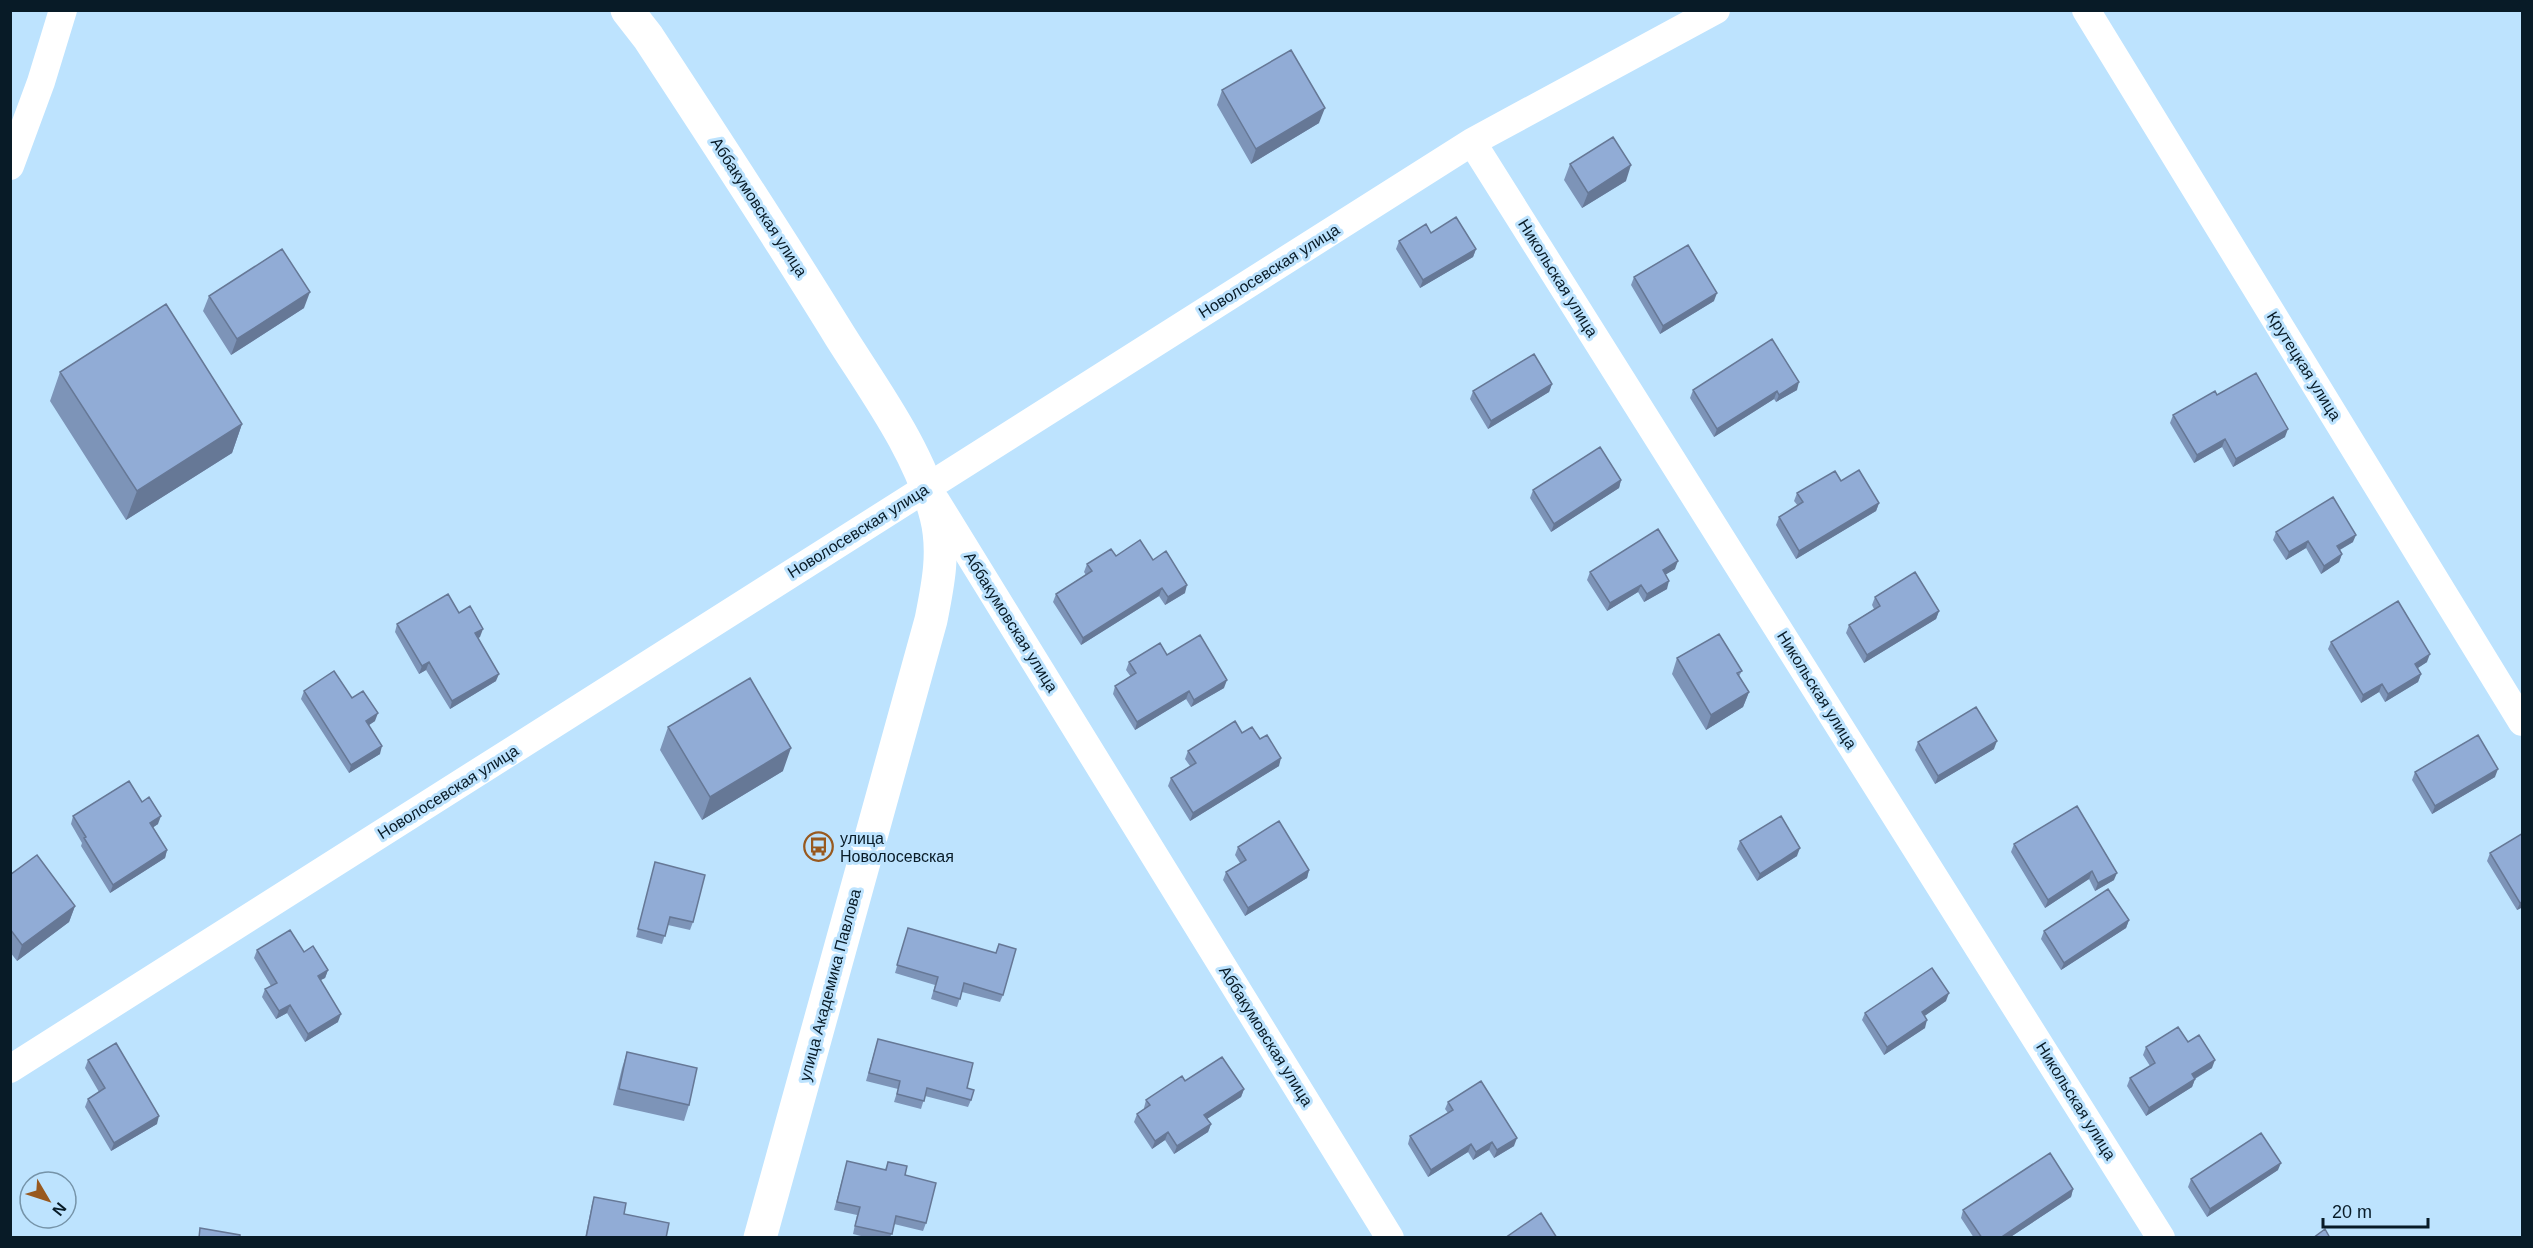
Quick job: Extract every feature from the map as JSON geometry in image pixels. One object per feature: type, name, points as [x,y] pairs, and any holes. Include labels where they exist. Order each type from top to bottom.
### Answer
[{"type":"street","points":[[10,166],[42,82],[63,10]]},
{"type":"street","name":"Аббакумовская улица","points":[[627,10],[648,37],[774,230],[890,415],[927,487],[1389,1238]]},
{"type":"street","name":"Новолосевская улица","points":[[10,1069],[1472,142],[1716,10]]},
{"type":"street","name":"Крутецкая улица","points":[[2086,10],[2523,722]]},
{"type":"street","name":"Никольская улица","points":[[1472,142],[2162,1238]]},
{"type":"street","name":"улица Академика Павлова","points":[[760,1238],[931,620],[939,581],[941,549],[937,518],[927,487]]},
{"type":"building","points":[[1291,50],[1325,108],[1256,149],[1222,90]]},
{"type":"building","points":[[1613,137],[1631,165],[1588,193],[1570,164]]},
{"type":"building","points":[[1456,217],[1476,249],[1423,280],[1399,241],[1426,224],[1431,233]]},
{"type":"building","points":[[1688,245],[1717,293],[1663,326],[1634,277]]},
{"type":"building","points":[[282,249],[310,292],[237,339],[209,296]]},
{"type":"building","points":[[166,304],[242,424],[137,491],[60,372]]},
{"type":"building","points":[[1772,339],[1799,382],[1779,395],[1777,391],[1717,429],[1693,390]]},
{"type":"building","points":[[1534,354],[1552,384],[1491,421],[1473,391]]},
{"type":"building","points":[[2256,373],[2288,429],[2236,459],[2225,439],[2197,455],[2173,415],[2215,391],[2217,395]]},
{"type":"building","points":[[1600,447],[1621,480],[1554,524],[1533,490]]},
{"type":"building","points":[[1859,470],[1879,503],[1799,551],[1779,517],[1803,502],[1797,493],[1835,471],[1841,481]]},
{"type":"building","points":[[2333,497],[2356,535],[2337,546],[2342,554],[2324,566],[2308,541],[2289,552],[2276,532]]},
{"type":"building","points":[[1658,529],[1678,561],[1663,570],[1669,581],[1647,594],[1641,585],[1610,603],[1590,572]]},
{"type":"building","points":[[1140,540],[1153,560],[1166,551],[1187,585],[1168,597],[1162,588],[1083,638],[1056,594],[1092,571],[1087,564],[1111,549],[1116,556]]},
{"type":"building","points":[[1915,572],[1939,611],[1867,655],[1849,625],[1880,606],[1875,597]]},
{"type":"building","points":[[448,594],[459,613],[470,606],[483,629],[475,633],[499,674],[452,701],[429,662],[422,666],[397,624]]},
{"type":"building","points":[[2398,601],[2430,654],[2415,664],[2421,674],[2388,694],[2382,684],[2363,695],[2331,642]]},
{"type":"building","points":[[1719,634],[1742,671],[1737,673],[1749,692],[1711,715],[1677,658]]},
{"type":"building","points":[[1200,635],[1227,680],[1194,700],[1189,691],[1137,722],[1115,686],[1136,673],[1129,662],[1160,643],[1167,655]]},
{"type":"building","points":[[334,671],[352,698],[363,691],[378,713],[366,721],[382,746],[351,765],[304,691]]},
{"type":"building","points":[[750,678],[791,748],[710,797],[668,727]]},
{"type":"building","points":[[1976,707],[1997,741],[1938,776],[1918,742]]},
{"type":"building","points":[[1235,721],[1242,733],[1252,727],[1260,739],[1267,735],[1281,758],[1193,813],[1171,778],[1196,763],[1188,751]]},
{"type":"building","points":[[2478,735],[2498,769],[2435,806],[2415,772]]},
{"type":"building","points":[[129,781],[142,802],[149,797],[161,816],[150,823],[167,850],[113,885],[73,816]]},
{"type":"building","points":[[2077,806],[2117,873],[2098,883],[2092,871],[2048,900],[2014,844]]},
{"type":"building","points":[[1781,816],[1800,848],[1760,874],[1740,841]]},
{"type":"building","points":[[1279,821],[1309,870],[1248,908],[1226,872],[1246,860],[1238,847]]},
{"type":"building","points":[[2523,833],[2523,901],[2520,903],[2490,853]]},
{"type":"building","points":[[37,855],[75,906],[22,945],[10,929],[10,875]]},
{"type":"building","points":[[655,862],[705,875],[693,922],[670,917],[665,936],[638,929]]},
{"type":"building","points":[[2108,889],[2129,920],[2064,963],[2044,931]]},
{"type":"building","points":[[908,928],[996,953],[999,944],[1016,949],[1003,995],[964,983],[960,999],[934,991],[938,977],[897,965]]},
{"type":"building","points":[[290,930],[304,952],[313,946],[328,970],[318,976],[341,1014],[308,1034],[290,1005],[279,1011],[265,989],[277,983],[257,950]]},
{"type":"building","points":[[1932,968],[1949,993],[1922,1012],[1927,1020],[1887,1047],[1865,1013]]},
{"type":"building","points":[[2178,1027],[2188,1042],[2199,1035],[2215,1060],[2192,1074],[2195,1079],[2149,1108],[2130,1078],[2155,1063],[2146,1047]]},
{"type":"building","points":[[878,1039],[973,1063],[967,1088],[974,1090],[971,1100],[927,1088],[924,1101],[897,1094],[900,1081],[869,1073]]},
{"type":"building","points":[[116,1043],[159,1116],[114,1143],[88,1099],[105,1088],[88,1060]]},
{"type":"building","points":[[627,1052],[697,1068],[689,1105],[619,1089]]},
{"type":"building","points":[[1222,1057],[1244,1089],[1204,1115],[1211,1124],[1177,1146],[1168,1132],[1155,1141],[1137,1114],[1150,1105],[1146,1100],[1182,1076],[1185,1081]]},
{"type":"building","points":[[1481,1081],[1517,1138],[1497,1150],[1492,1142],[1476,1152],[1471,1144],[1431,1170],[1410,1136],[1453,1110],[1448,1102]]},
{"type":"building","points":[[2261,1133],[2281,1163],[2210,1209],[2191,1179]]},
{"type":"building","points":[[2050,1153],[2073,1189],[2000,1238],[1982,1238],[1963,1210]]},
{"type":"building","points":[[847,1161],[886,1170],[888,1162],[907,1166],[905,1175],[936,1183],[926,1223],[896,1216],[892,1234],[855,1226],[860,1207],[837,1202]]},
{"type":"building","points":[[594,1197],[626,1203],[624,1214],[669,1223],[666,1238],[586,1238]]},
{"type":"building","points":[[1541,1213],[1557,1238],[1505,1238]]},
{"type":"building","points":[[200,1228],[240,1235],[240,1238],[199,1238]]},
{"type":"building","points":[[2325,1229],[2330,1238],[2313,1238]]},
{"type":"place","name":"улица Новолосевская","points":[[819,847]]}]
